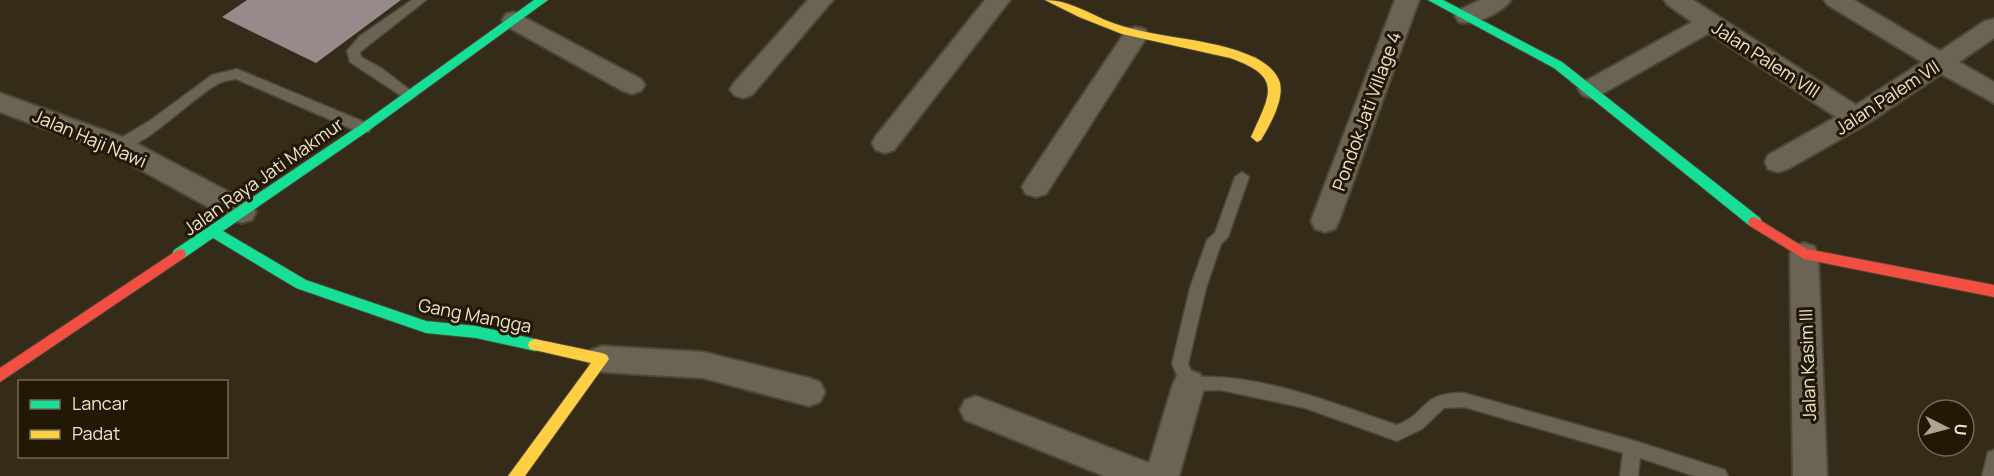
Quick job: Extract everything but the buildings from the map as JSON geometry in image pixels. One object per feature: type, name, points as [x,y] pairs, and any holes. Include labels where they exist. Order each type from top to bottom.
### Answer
[{"type":"street","name":"Jalan Raya Jati Makmur","points":[[0,376],[364,128],[542,0]]},
{"type":"street","points":[[742,89],[821,0]]},
{"type":"street","points":[[885,143],[998,0]]},
{"type":"street","points":[[1051,0],[1136,35],[1243,57],[1260,66],[1273,78],[1275,89],[1257,137]]},
{"type":"street","name":"Pondok Jati Village 4","points":[[1325,221],[1407,0]]},
{"type":"street","points":[[1434,0],[1558,65],[1591,88],[1751,219],[1804,254],[1994,291]]},
{"type":"street","points":[[1467,16],[1499,0]]},
{"type":"street","name":"Jalan Palem VIII","points":[[1676,0],[1856,118]]},
{"type":"street","points":[[1836,0],[1994,94]]},
{"type":"street","points":[[514,20],[632,85]]},
{"type":"street","points":[[1591,88],[1710,22]]},
{"type":"street","name":"Jalan Palem VII","points":[[1778,162],[1856,118],[1994,27]]},
{"type":"street","points":[[1036,187],[1136,35]]},
{"type":"street","name":"Jalan Haji Nawi","points":[[0,102],[72,132],[119,146],[242,212]]},
{"type":"street","name":"Gang Mangga","points":[[214,232],[301,284],[426,327],[476,332],[602,359]]},
{"type":"street","name":"Jalan Kasim III","points":[[1804,254],[1810,476]]},
{"type":"street","points":[[516,476],[602,359],[703,365],[809,392]]},
{"type":"street","points":[[1162,476],[1189,384]]},
{"type":"street","points":[[976,410],[1143,476]]},
{"type":"lane","points":[[409,96],[376,71],[355,59],[353,51],[365,39],[420,0]]},
{"type":"lane","points":[[119,146],[156,124],[216,78],[237,74],[364,128]]},
{"type":"lane","points":[[1242,177],[1221,237],[1215,240],[1198,288],[1180,364],[1189,384],[1220,383],[1305,401],[1397,433],[1410,430],[1437,401],[1447,398],[1464,400],[1632,448],[1719,476]]},
{"type":"lane","points":[[1629,476],[1632,448]]},
{"type":"lane","points":[[1991,476],[1994,458]]},
{"type":"traffic: fast","points":[[179,254],[364,128],[542,0]]},
{"type":"traffic: fast","points":[[1434,0],[1558,65],[1755,222]]},
{"type":"traffic: fast","points":[[214,232],[301,284],[426,327],[476,332],[535,345]]},
{"type":"traffic: slow","points":[[1051,0],[1126,32],[1212,49],[1252,61],[1265,70],[1273,80],[1274,86],[1270,109],[1257,137]]},
{"type":"traffic: slow","points":[[516,476],[602,359],[535,345]]},
{"type":"traffic: jam","points":[[1755,222],[1804,254],[1994,291]]},
{"type":"traffic: jam","points":[[0,376],[179,254]]}]
